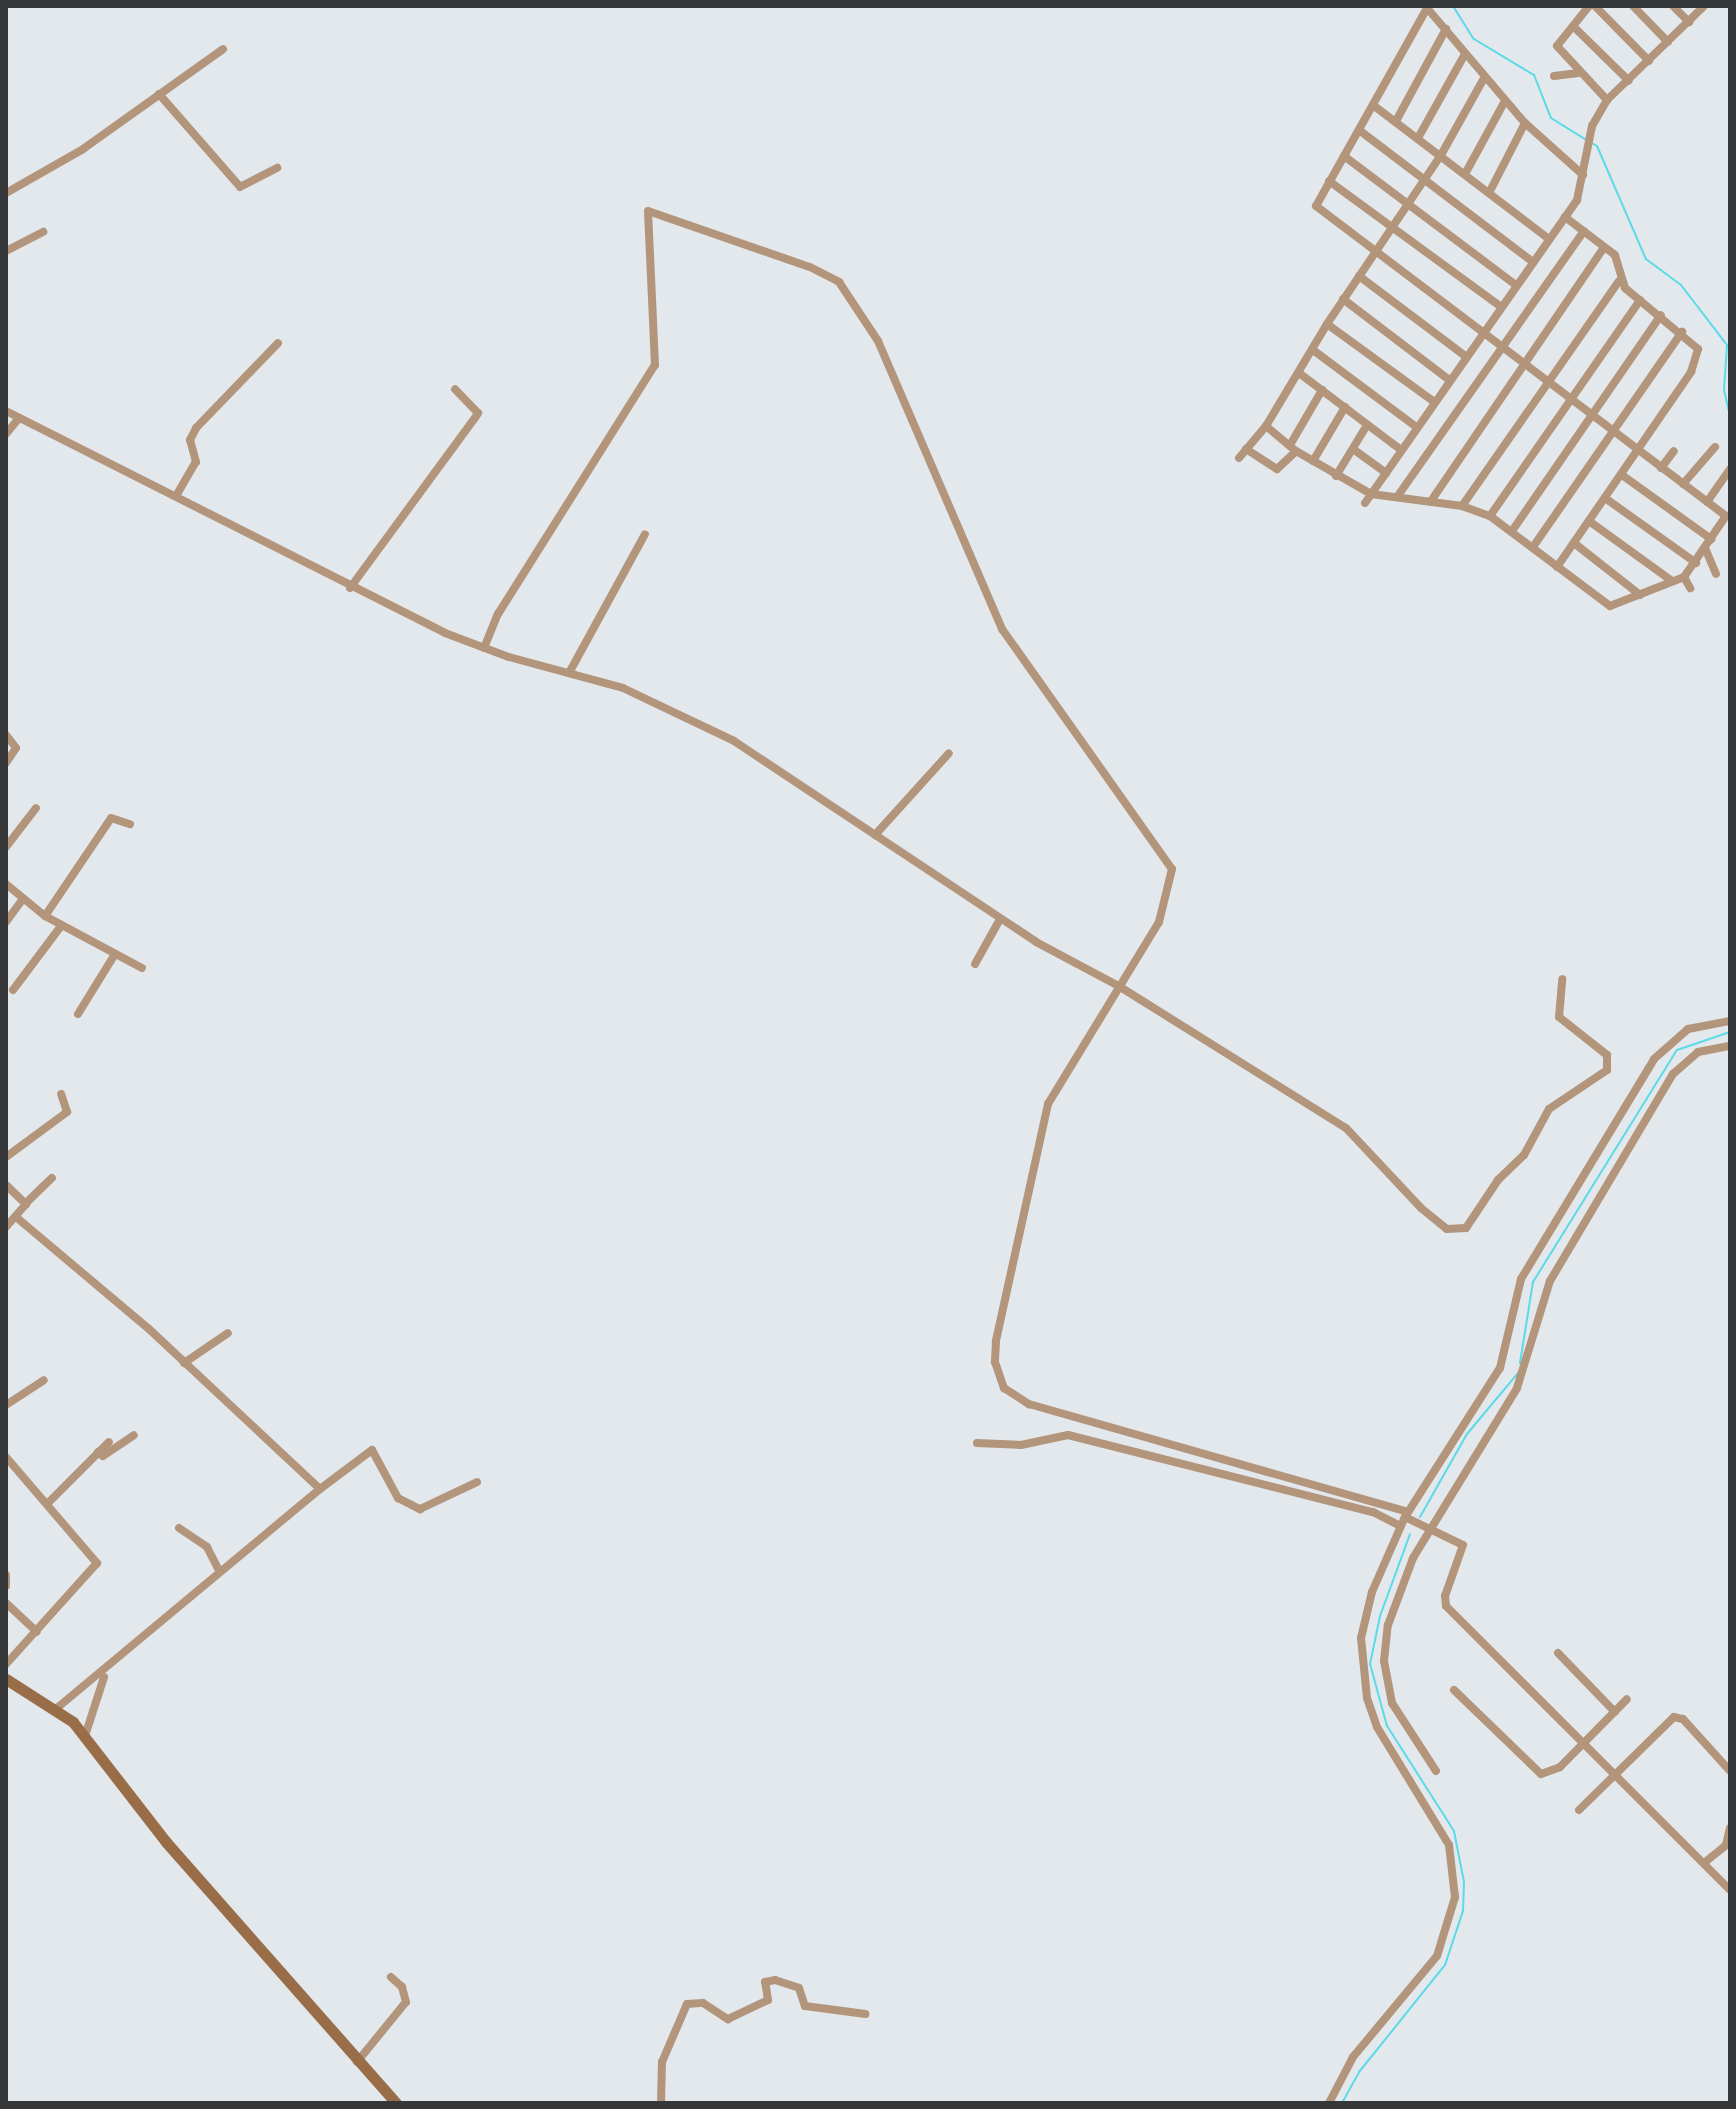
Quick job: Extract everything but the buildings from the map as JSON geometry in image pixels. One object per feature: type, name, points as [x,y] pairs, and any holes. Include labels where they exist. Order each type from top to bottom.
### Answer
[{"type":"street","points":[[1589,6],[1557,46],[1607,100]]},
{"type":"street","points":[[1595,6],[1649,61]]},
{"type":"street","points":[[1633,6],[1668,42]]},
{"type":"street","points":[[1673,6],[1689,22]]},
{"type":"street","points":[[1365,503],[1415,426],[1577,200],[1592,126],[1607,100],[1704,6]]},
{"type":"street","points":[[1266,426],[1336,476],[1371,494],[1462,506],[1490,516],[1610,606],[1684,577],[1726,516],[1318,209],[1316,203],[1373,105],[1422,11],[1427,8],[1525,123],[1583,175]]},
{"type":"street","points":[[1573,26],[1629,81]]},
{"type":"street","points":[[1396,121],[1446,29]]},
{"type":"street","points":[[6,193],[83,149],[223,49]]},
{"type":"street","points":[[1418,138],[1465,54]]},
{"type":"street","points":[[1554,76],[1579,73]]},
{"type":"street","points":[[1239,458],[1266,426],[1343,299],[1441,155],[1484,78]]},
{"type":"street","points":[[159,94],[240,187],[277,168]]},
{"type":"street","points":[[1465,174],[1505,101]]},
{"type":"street","points":[[1373,105],[1549,239]]},
{"type":"street","points":[[1489,193],[1525,123]]},
{"type":"street","points":[[1359,130],[1533,262]]},
{"type":"street","points":[[1344,156],[1516,285]]},
{"type":"street","points":[[1329,181],[1501,307]]},
{"type":"street","points":[[484,648],[498,614],[655,365],[648,211],[826,273],[851,294],[878,341],[1002,629],[1170,863],[1165,910],[1117,985],[1045,1112],[996,1341],[995,1362],[1004,1388],[1029,1404],[1429,1525],[1463,1545],[1445,1596],[1446,1606],[1586,1741],[1730,1890]]},
{"type":"street","points":[[1557,567],[1639,451],[1698,360],[1695,342],[1619,281],[1615,255],[1565,217]]},
{"type":"street","points":[[1397,497],[1584,231]]},
{"type":"street","points":[[6,251],[43,232]]},
{"type":"street","points":[[1431,501],[1604,247]]},
{"type":"street","points":[[1359,276],[1465,356]]},
{"type":"street","points":[[1462,506],[1546,380],[1619,281]]},
{"type":"street","points":[[1343,299],[1448,379]]},
{"type":"street","points":[[1490,516],[1640,300]]},
{"type":"street","points":[[1512,531],[1594,417],[1661,315]]},
{"type":"street","points":[[1327,324],[1433,401]]},
{"type":"street","points":[[1533,547],[1615,433],[1682,332]]},
{"type":"street","points":[[176,496],[196,462],[190,440],[196,428],[278,343]]},
{"type":"street","points":[[1313,350],[1415,426]]},
{"type":"street","points":[[1299,373],[1400,449]]},
{"type":"street","points":[[350,588],[478,413],[455,389]]},
{"type":"street","points":[[1246,449],[1277,469],[1293,448],[1322,390]]},
{"type":"street","points":[[1313,461],[1345,407]]},
{"type":"street","points":[[6,411],[350,588],[484,648],[656,701],[734,741],[1000,919],[1117,985],[1346,1128],[1434,1221],[1459,1232],[1506,1170],[1524,1155],[1541,1117],[1608,1066],[1603,1051],[1559,1017],[1562,979]]},
{"type":"street","points":[[6,434],[18,419]]},
{"type":"street","points":[[1336,476],[1367,425]]},
{"type":"street","points":[[1683,484],[1715,447]]},
{"type":"street","points":[[1353,449],[1386,473]]},
{"type":"street","points":[[1661,468],[1674,451]]},
{"type":"street","points":[[1707,502],[1730,469]]},
{"type":"street","points":[[1622,475],[1711,539]]},
{"type":"street","points":[[1605,498],[1696,563]]},
{"type":"street","points":[[1589,521],[1672,581]]},
{"type":"street","points":[[569,673],[645,534]]},
{"type":"street","points":[[1574,543],[1640,595]]},
{"type":"street","points":[[1705,548],[1716,574]]},
{"type":"street","points":[[1684,577],[1690,588]]},
{"type":"street","points":[[6,735],[16,748],[6,763]]},
{"type":"street","points":[[875,835],[949,753]]},
{"type":"street","points":[[6,847],[36,808]]},
{"type":"street","points":[[45,916],[111,818],[130,824]]},
{"type":"street","points":[[6,884],[61,926],[142,968]]},
{"type":"street","points":[[6,922],[23,899]]},
{"type":"street","points":[[975,964],[1000,919]]},
{"type":"street","points":[[13,990],[61,926]]},
{"type":"street","points":[[78,1014],[115,954]]},
{"type":"street","points":[[1329,2103],[1353,2057],[1437,1956],[1455,1897],[1449,1845],[1377,1727],[1361,1672],[1361,1638],[1372,1592],[1404,1518],[1500,1368],[1521,1279],[1654,1059],[1688,1029],[1730,1021]]},
{"type":"street","points":[[1436,1771],[1392,1703],[1384,1661],[1393,1608],[1429,1525],[1517,1388],[1550,1281],[1673,1074],[1698,1052],[1730,1046]]},
{"type":"street","points":[[6,1157],[67,1112],[61,1094]]},
{"type":"street","points":[[6,1227],[52,1178]]},
{"type":"street","points":[[6,1185],[26,1203]]},
{"type":"street","points":[[16,1217],[184,1363],[320,1489]]},
{"type":"street","points":[[184,1363],[228,1333]]},
{"type":"street","points":[[6,1405],[44,1380]]},
{"type":"street","points":[[98,1452],[103,1456],[134,1435]]},
{"type":"street","points":[[977,1443],[1021,1445],[1068,1435],[1404,1518]]},
{"type":"street","points":[[48,1503],[109,1442]]},
{"type":"street","points":[[57,1708],[219,1571],[372,1450],[398,1498],[420,1509],[477,1482]]},
{"type":"street","points":[[6,1457],[48,1503],[97,1566],[6,1664]]},
{"type":"street","points":[[179,1528],[207,1547],[219,1571]]},
{"type":"street","points":[[6,1575],[6,1586]]},
{"type":"street","points":[[6,1603],[37,1632]]},
{"type":"street","points":[[1558,1653],[1615,1712]]},
{"type":"street","points":[[85,1736],[104,1677]]},
{"type":"street","points":[[6,1679],[57,1708],[85,1736],[166,1842],[396,2103]]},
{"type":"street","points":[[1454,1690],[1537,1772],[1553,1772],[1627,1699]]},
{"type":"street","points":[[1579,1810],[1678,1717],[1730,1771]]},
{"type":"street","points":[[1704,1863],[1726,1845],[1730,1828]]},
{"type":"street","points":[[357,2062],[406,2002],[402,1987],[391,1977]]},
{"type":"street","points":[[661,2103],[662,2062],[687,2004],[703,2003],[728,2019],[768,2000],[765,1982],[775,1980],[799,1988],[805,2006],[865,2014]]},
{"type":"waterway","points":[[1453,6],[1474,39],[1534,75],[1551,118],[1585,139]]},
{"type":"waterway","points":[[1590,142],[1597,146],[1646,259],[1681,285],[1727,345],[1724,390],[1730,416]]},
{"type":"waterway","points":[[1520,1363],[1533,1282],[1677,1050],[1730,1032]]},
{"type":"waterway","points":[[1420,1517],[1467,1434],[1518,1373]]},
{"type":"waterway","points":[[1342,2103],[1359,2072],[1445,1965],[1463,1911],[1464,1882],[1454,1831],[1387,1726],[1370,1664],[1380,1616],[1410,1534]]}]
